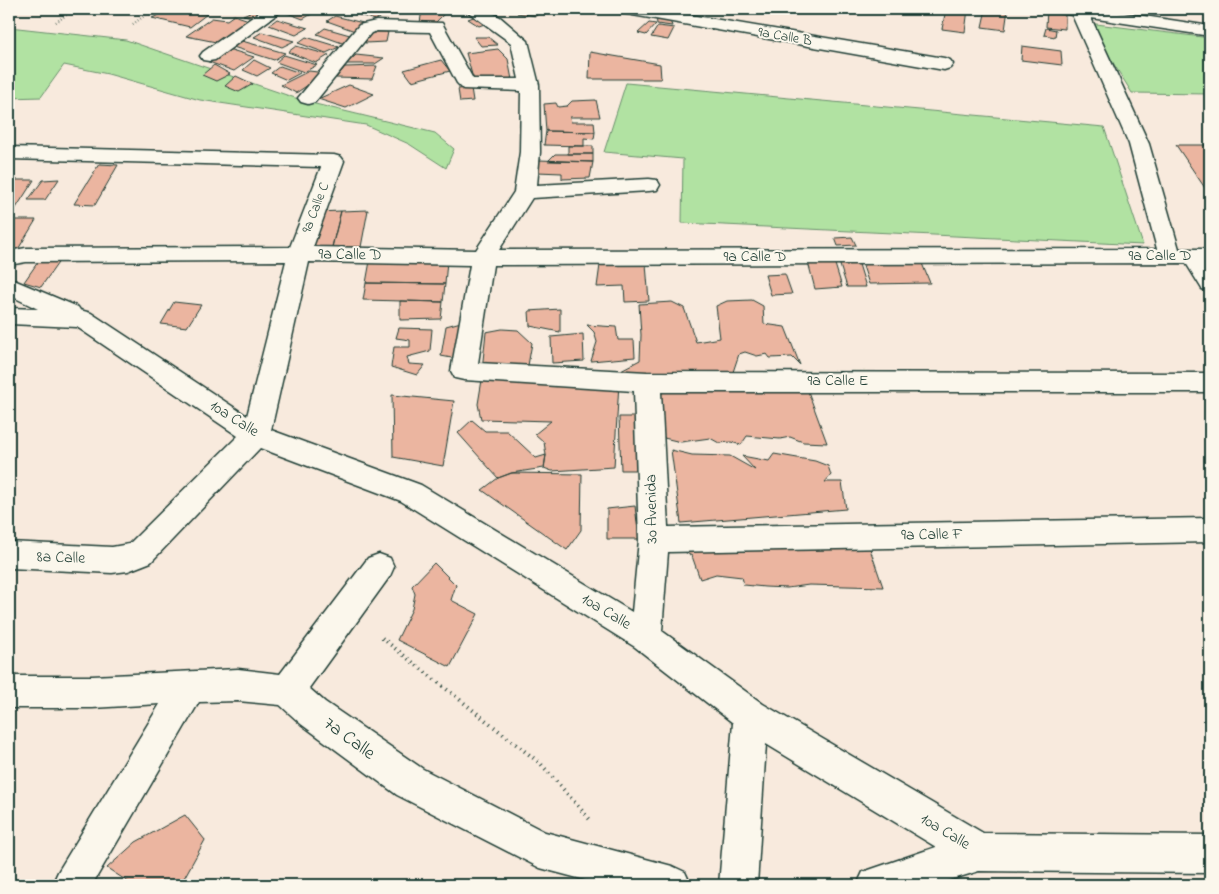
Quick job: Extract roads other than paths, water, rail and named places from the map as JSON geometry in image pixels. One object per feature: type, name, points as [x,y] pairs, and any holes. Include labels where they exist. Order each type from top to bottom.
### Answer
[{"type":"street","points":[[209,56],[275,9]]},
{"type":"street","points":[[472,9],[494,21],[520,41],[530,85],[530,152],[525,192],[483,258]]},
{"type":"street","name":"9a Calle B","points":[[627,9],[944,64]]},
{"type":"street","points":[[722,26],[731,9]]},
{"type":"street","points":[[1138,20],[1184,9]]},
{"type":"street","points":[[1071,10],[1210,31]]},
{"type":"street","points":[[1071,10],[1139,144],[1170,256]]},
{"type":"street","points":[[308,98],[365,29],[376,26],[436,26],[466,83],[470,85],[530,85]]},
{"type":"street","name":"9a Calle C","points":[[9,153],[331,159],[334,162],[299,254],[256,435]]},
{"type":"street","points":[[525,192],[649,185]]},
{"type":"street","name":"9a Calle D","points":[[9,258],[26,255],[299,254],[483,258],[1202,256]]},
{"type":"street","points":[[1202,256],[1210,283]]},
{"type":"street","name":"9a Calle E","points":[[483,258],[463,369],[467,373],[647,382],[1210,382]]},
{"type":"street","name":"10a Calle","points":[[9,286],[82,319],[256,435],[411,493],[646,637],[750,716],[979,852],[1210,854]]},
{"type":"street","points":[[9,316],[82,319]]},
{"type":"street","name":"30 Avenida","points":[[646,637],[654,540],[647,382]]},
{"type":"street","name":"8a Calle","points":[[9,555],[112,560],[128,558],[140,552],[256,435]]},
{"type":"street","name":"9a Calle F","points":[[654,540],[1210,530]]},
{"type":"street","points":[[9,692],[189,688],[238,685],[288,690],[379,567]]},
{"type":"street","points":[[71,885],[189,688]]},
{"type":"street","name":"7a Calle","points":[[288,690],[313,713],[410,782],[540,849],[672,885]]},
{"type":"street","points":[[738,885],[750,716]]},
{"type":"street","points":[[876,885],[979,852]]}]
